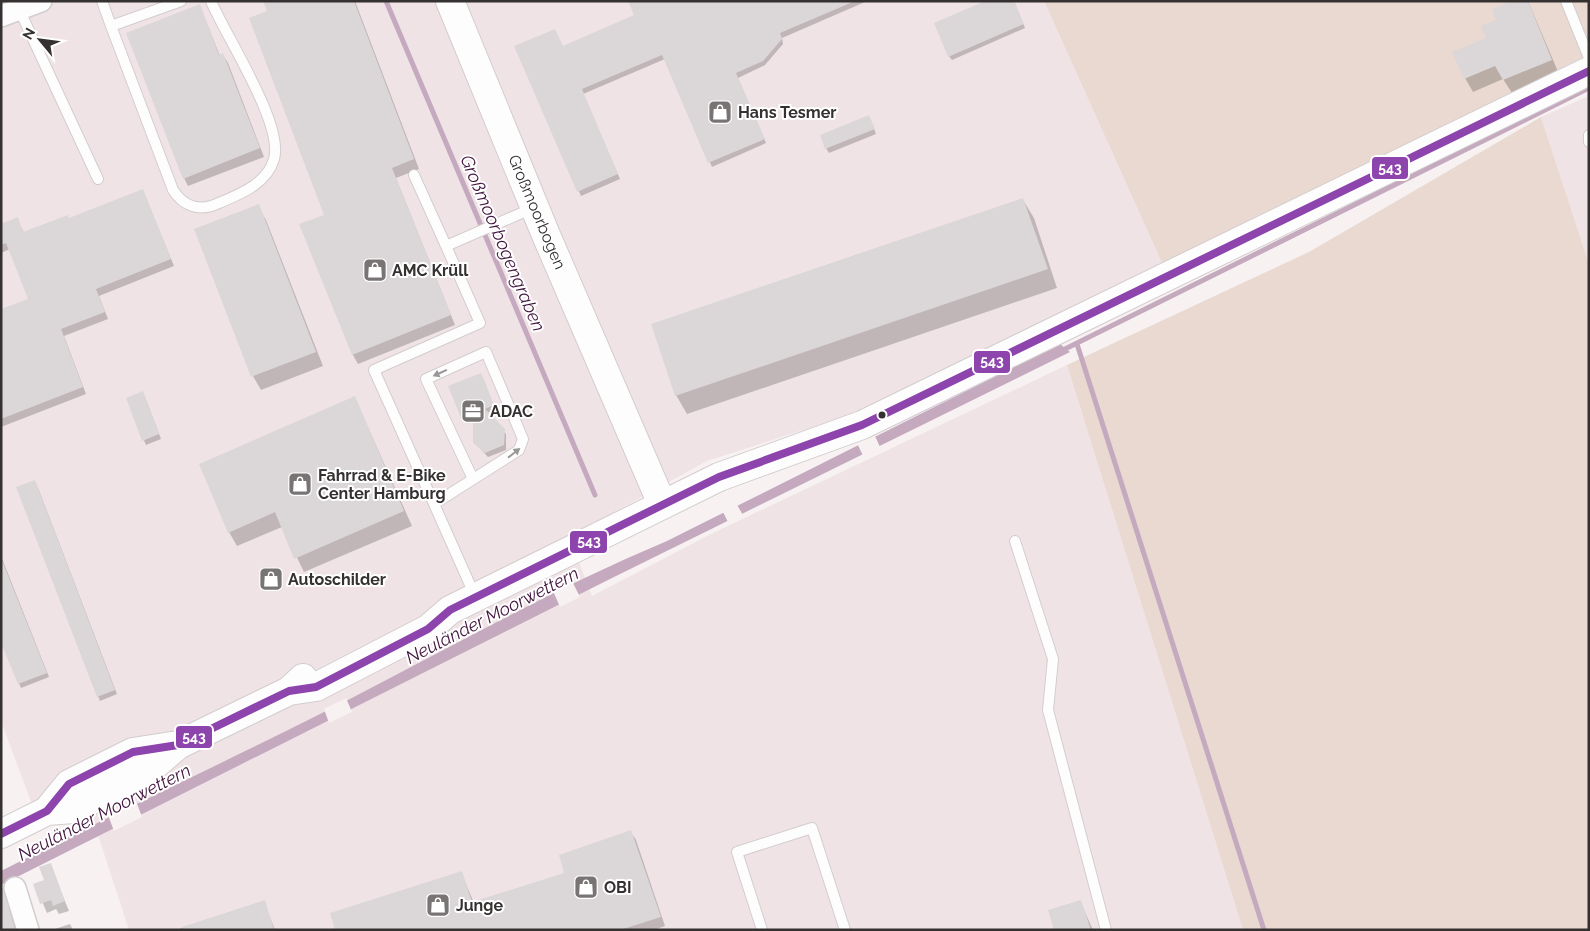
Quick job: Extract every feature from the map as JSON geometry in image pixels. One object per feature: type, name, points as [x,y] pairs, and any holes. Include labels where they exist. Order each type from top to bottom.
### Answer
[{"type":"main road","name":"Großmoorbogen","points":[[450,1],[534,207],[662,504]]},
{"type":"main road","points":[[1,834],[47,811],[73,809],[117,788],[143,775],[178,745],[290,691],[316,687],[428,629],[450,610],[662,504],[719,477],[862,426],[1589,70]]},
{"type":"main road","points":[[290,691],[310,671],[339,656],[421,615],[450,610]]},
{"type":"main road","points":[[327,681],[339,656]]},
{"type":"main road","points":[[47,811],[69,784],[132,752],[178,745]]},
{"type":"street","points":[[10,13],[41,1]]},
{"type":"street","points":[[15,888],[28,930]]},
{"type":"lane","points":[[102,1],[173,190],[185,204],[196,208],[211,207],[250,189],[264,175],[274,161],[276,145],[268,116],[211,1]]},
{"type":"lane","points":[[111,26],[181,1]]},
{"type":"lane","points":[[1566,1],[1589,58]]},
{"type":"lane","points":[[10,13],[98,179]]},
{"type":"lane","points":[[1589,135],[1589,142]]},
{"type":"lane","points":[[414,175],[480,324],[374,370],[476,597]]},
{"type":"lane","points":[[446,246],[493,227],[534,207]]},
{"type":"lane","points":[[434,504],[519,450],[524,439],[486,352],[426,379],[473,479]]},
{"type":"lane","points":[[1015,541],[1053,659],[1048,710],[1106,930]]},
{"type":"lane","points":[[762,930],[737,852],[812,828],[845,930]]},
{"type":"shaded area","points":[[1,1],[1044,1],[1163,265],[844,417],[707,461],[569,537],[592,596],[711,534],[1067,365],[1243,930],[129,930],[81,783],[33,807],[1,721]]},
{"type":"shaded area","points":[[1044,1],[1589,1],[1589,54],[1163,265]]},
{"type":"shaded area","points":[[1589,96],[1589,264],[1541,117]]},
{"type":"shaded area","points":[[1541,117],[1589,264],[1589,930],[1243,930],[1067,365],[1309,252]]},
{"type":"shaded area","points":[[1060,344],[1070,352],[612,578],[1,885],[1,871],[303,723],[545,597],[667,541]]},
{"type":"pier","points":[[874,434],[881,449],[864,458],[857,443]]},
{"type":"pier","points":[[736,503],[744,517],[729,524],[722,510]]},
{"type":"pier","points":[[572,581],[580,597],[560,607],[553,591]]},
{"type":"pier","points":[[346,698],[352,712],[329,723],[324,709]]},
{"type":"pier","points":[[136,801],[142,817],[114,831],[108,815]]},
{"type":"building","points":[[263,1],[354,1],[414,159],[392,168],[451,315],[352,355],[299,224],[324,215],[249,18],[267,11]]},
{"type":"building","name":"Hans Tesmer","points":[[628,1],[855,1],[780,33],[782,39],[763,61],[736,73],[765,139],[708,163],[662,55],[582,89],[618,174],[577,192],[514,46],[555,29],[563,46],[634,15]]},
{"type":"building","points":[[985,1],[1014,1],[1024,24],[948,57],[934,23]]},
{"type":"building","points":[[1512,1],[1528,1],[1552,60],[1503,80],[1495,66],[1464,79],[1452,52],[1486,38],[1481,26],[1496,20],[1492,9]]},
{"type":"building","points":[[200,4],[219,55],[223,53],[260,148],[183,179],[126,33]]},
{"type":"building","points":[[869,115],[875,129],[825,149],[820,135]]},
{"type":"building","points":[[143,189],[171,259],[96,289],[105,312],[61,329],[83,387],[1,419],[1,309],[28,299],[6,243],[1,245],[1,224],[18,217],[23,232],[68,215],[69,218]]},
{"type":"building","points":[[1023,198],[1048,269],[675,396],[651,324]]},
{"type":"building","points":[[259,204],[316,352],[251,377],[194,229]]},
{"type":"building","name":"ADAC","points":[[481,373],[494,405],[485,409],[505,429],[504,445],[485,453],[473,443],[473,414],[461,418],[448,386]]},
{"type":"building","points":[[143,391],[159,434],[142,441],[126,398]]},
{"type":"building","name":"Fahrrad & E-Bike Center Hamburg","points":[[355,396],[404,511],[294,559],[275,512],[228,533],[199,464]]},
{"type":"building","points":[[35,480],[115,690],[97,697],[16,487]]},
{"type":"building","points":[[1,558],[47,673],[18,684],[1,643]]},
{"type":"building","name":"OBI","points":[[631,830],[661,917],[620,930],[335,930],[330,913],[462,871],[472,902],[564,873],[559,855]]},
{"type":"building","points":[[51,863],[65,901],[53,906],[51,900],[40,904],[33,884],[44,880],[39,867]]},
{"type":"building","points":[[1,888],[3,888],[15,930],[1,930]]},
{"type":"building","points":[[265,900],[274,930],[183,930],[182,927]]},
{"type":"building","points":[[1081,900],[1091,930],[1054,930],[1048,910]]},
{"type":"waterway","name":"Großmoorbogengraben","points":[[386,1],[595,495]]},
{"type":"waterway","name":"Neuländer Moorwettern","points":[[1061,351],[1589,88]]},
{"type":"waterway","points":[[1077,344],[1264,930]]},
{"type":"transit line","name":"543","points":[[1,834],[47,811],[69,784],[133,752],[178,745],[289,691],[316,687],[428,629],[450,610],[719,477],[862,425],[1589,71]]},
{"type":"place","name":"Hans Tesmer","points":[[720,112]]},
{"type":"place","name":"AMC Krüll","points":[[375,270]]},
{"type":"place","name":"ADAC","points":[[473,411]]},
{"type":"place","name":"Fahrrad & E-Bike Center Hamburg","points":[[300,484]]},
{"type":"place","name":"Autoschilder","points":[[271,579]]},
{"type":"place","name":"OBI","points":[[586,887]]},
{"type":"place","name":"Junge","points":[[438,905]]}]
